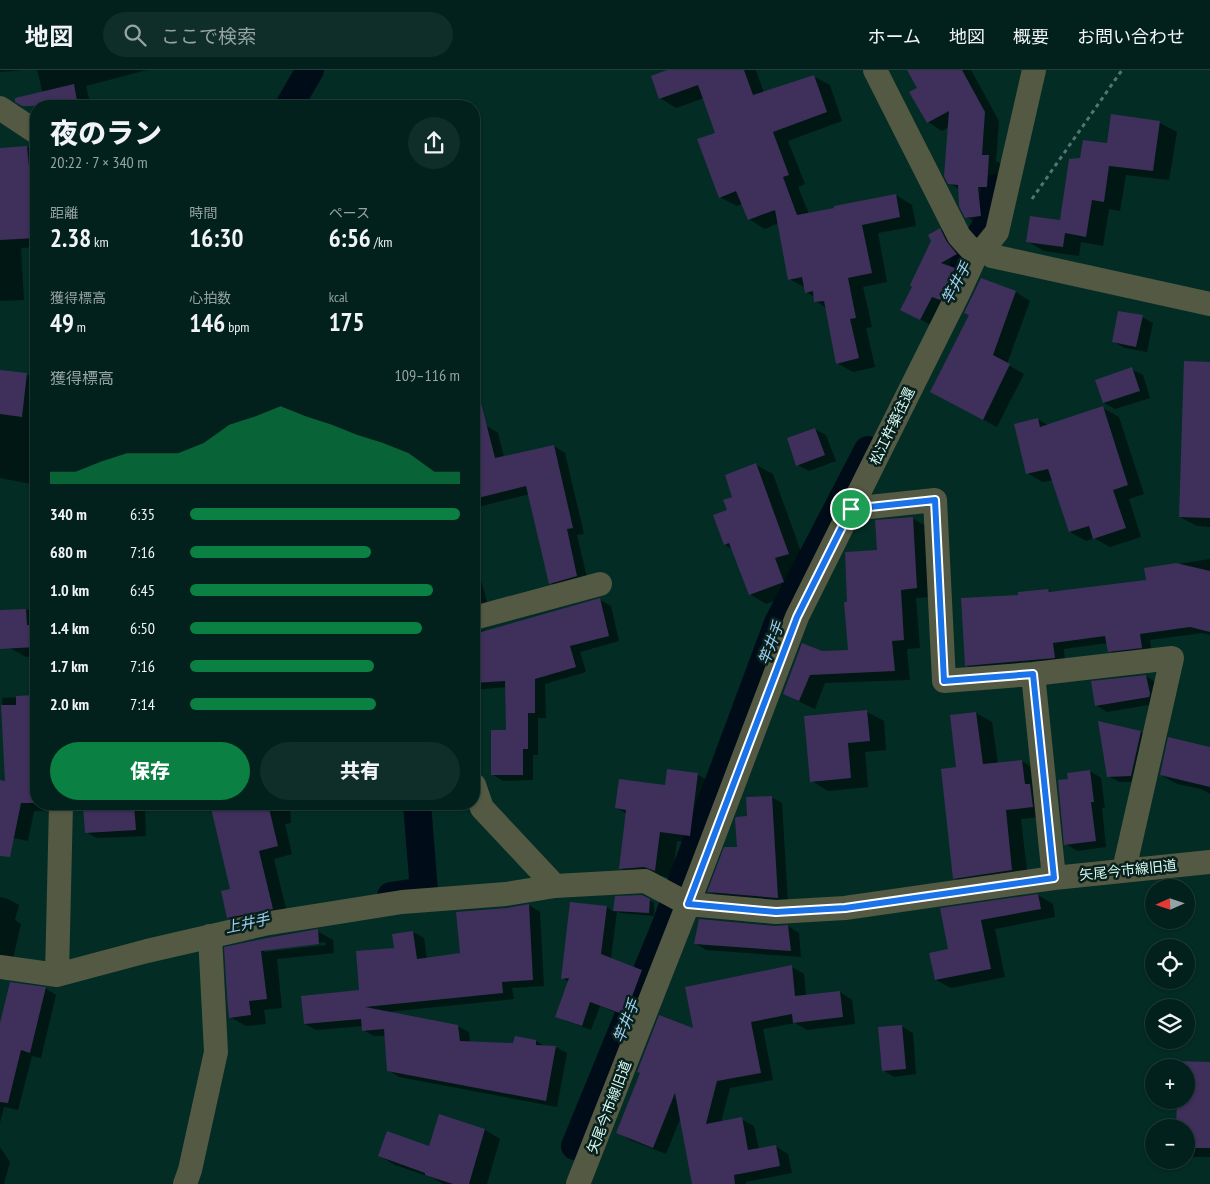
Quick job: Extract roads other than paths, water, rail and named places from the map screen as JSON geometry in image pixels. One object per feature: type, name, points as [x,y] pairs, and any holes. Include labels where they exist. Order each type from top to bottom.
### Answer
[{"type":"street","points":[[876,70],[959,236],[980,251],[992,256],[1210,304]]},
{"type":"street","name":"松江杵築往還","points":[[688,904],[797,617],[980,251],[997,232],[1034,70]]},
{"type":"street","points":[[0,108],[30,128]]},
{"type":"street","points":[[851,509],[935,500],[944,681],[1033,674],[1172,658],[1124,870]]},
{"type":"street","points":[[480,616],[600,584]]},
{"type":"street","points":[[1033,674],[1054,878]]},
{"type":"street","points":[[480,802],[482,808],[555,886]]},
{"type":"street","points":[[57,975],[61,810]]},
{"type":"street","name":"矢尾今市線旧道","points":[[578,1184],[688,904],[776,912],[845,908],[1054,878],[1210,862]]},
{"type":"street","points":[[0,967],[57,975],[147,951],[264,924],[402,902],[506,894],[555,886],[645,881],[688,904]]},
{"type":"street","points":[[185,1184],[190,1170],[216,1052],[210,936]]},
{"type":"waterway","name":"上井手","points":[[292,100],[310,70]]},
{"type":"waterway","name":"竿井手","points":[[964,263],[988,222],[996,188]]},
{"type":"waterway","name":"竿井手","points":[[575,1146],[665,927],[778,623],[868,450]]},
{"type":"waterway","name":"上井手","points":[[391,896],[424,891],[417,810]]}]
